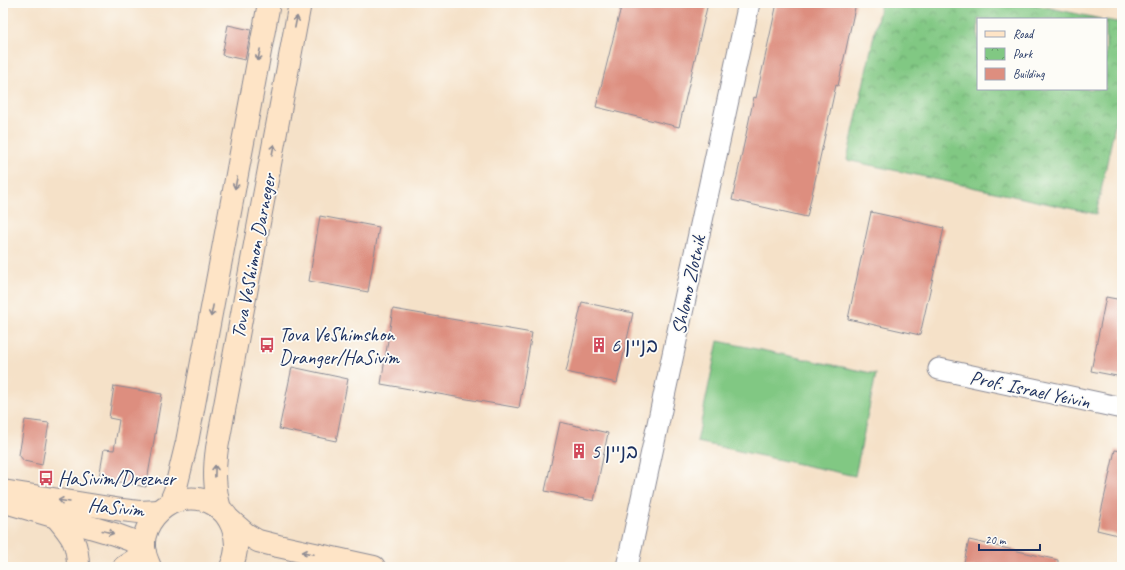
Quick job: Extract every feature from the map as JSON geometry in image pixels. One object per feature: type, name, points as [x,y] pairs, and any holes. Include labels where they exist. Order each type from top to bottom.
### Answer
[{"type":"street","name":"Tova VeShimon Darneger","points":[[146,555],[146,533],[150,521],[164,507],[179,476],[187,442],[269,3]]},
{"type":"street","name":"Tova VeShimon Darneger","points":[[231,567],[237,547],[235,533],[215,492],[214,468],[300,3]]},
{"type":"street","name":"Shlomo Zlotnik","points":[[627,567],[749,3]]},
{"type":"street","name":"Prof. Israel Yeivin","points":[[939,369],[1122,408]]},
{"type":"street","name":"HaSivim","points":[[3,491],[139,512],[164,507],[183,499],[196,498],[209,502],[225,515]]},
{"type":"street","name":"HaSivim","points":[[3,502],[114,534],[146,555]]},
{"type":"street","points":[[225,515],[246,534],[258,541],[374,567]]},
{"type":"street","points":[[57,518],[70,533],[76,544],[78,567]]},
{"type":"street","points":[[124,567],[146,555]]},
{"type":"green space","points":[[881,3],[1027,3],[1096,18],[977,18],[977,90],[1107,90],[1107,20],[1122,23],[1122,92],[1096,214],[847,160]]},
{"type":"green space","points":[[718,341],[876,374],[855,476],[697,442]]},
{"type":"building","points":[[622,3],[708,3],[679,127],[596,107]]},
{"type":"building","points":[[777,3],[856,3],[807,217],[732,200],[754,97],[756,98]]},
{"type":"building","points":[[228,25],[251,30],[245,60],[222,55]]},
{"type":"building","points":[[871,212],[944,228],[920,335],[848,319]]},
{"type":"building","points":[[320,216],[379,227],[368,292],[309,281]]},
{"type":"building","points":[[1106,297],[1122,300],[1122,377],[1091,371]]},
{"type":"building","name":"בניין 6","points":[[582,302],[633,313],[617,383],[566,372]]},
{"type":"building","points":[[393,309],[532,333],[519,408],[381,384]]},
{"type":"building","points":[[292,367],[348,379],[336,441],[279,429]]},
{"type":"building","points":[[114,386],[162,394],[146,487],[99,478],[104,449],[114,450],[119,420],[109,418]]},
{"type":"building","points":[[25,420],[49,423],[42,465],[24,461],[19,455]]},
{"type":"building","name":"בניין 5","points":[[560,422],[608,433],[594,501],[545,491]]},
{"type":"building","points":[[1115,450],[1122,451],[1122,536],[1097,530]]},
{"type":"building","points":[[969,540],[1058,560],[1058,567],[963,567]]},
{"type":"place","name":"Tova VeShimshon Dranger/HaSivim","points":[[267,345]]},
{"type":"place","name":"בניין 6","points":[[599,345]]},
{"type":"place","name":"בניין 5","points":[[579,451]]},
{"type":"place","name":"HaSivim/Drezner","points":[[46,478]]}]
